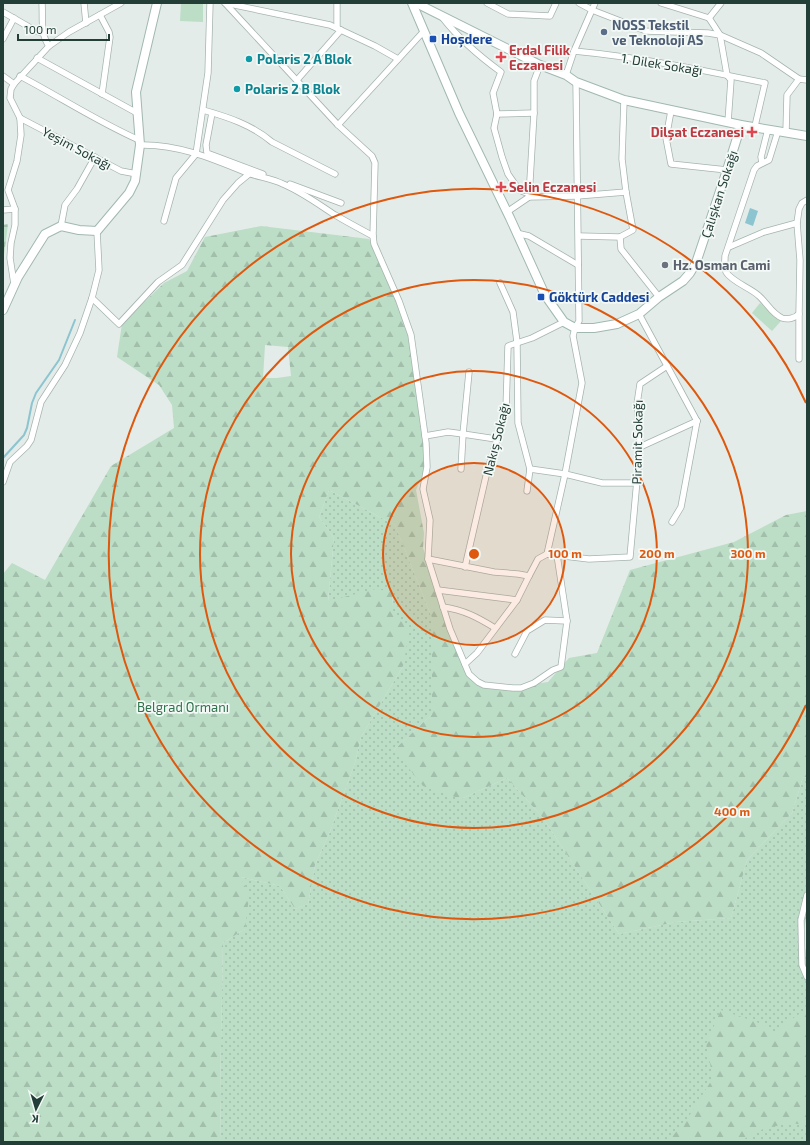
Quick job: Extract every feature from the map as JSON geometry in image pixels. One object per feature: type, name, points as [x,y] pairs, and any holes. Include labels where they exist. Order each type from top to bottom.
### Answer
[{"type":"main road","points":[[3,310],[14,286],[45,234],[60,226],[97,232],[129,193],[137,174],[139,142],[136,92],[157,3]]},
{"type":"main road","points":[[412,3],[459,113],[545,295],[564,322],[575,328]]},
{"type":"main road","points":[[416,3],[540,65],[566,75],[576,82],[624,100],[741,125],[755,126],[807,136]]},
{"type":"main road","name":"Çalışkan Sokağı","points":[[575,328],[594,328],[616,324],[639,314],[690,274],[696,263],[728,170],[741,125]]},
{"type":"street","points":[[42,3],[42,32],[49,46]]},
{"type":"street","points":[[84,3],[86,23]]},
{"type":"street","points":[[14,286],[10,258],[11,242],[15,225],[15,209],[8,190],[17,161],[21,136],[20,118],[10,98],[11,89],[20,76],[49,46],[69,32],[122,3]]},
{"type":"street","points":[[164,221],[176,178],[196,154],[208,73],[210,3]]},
{"type":"street","points":[[225,3],[330,25],[375,46],[398,59]]},
{"type":"street","points":[[225,3],[338,125],[372,156],[375,163],[372,236],[374,244],[399,301],[411,335],[425,436],[427,467],[423,489],[430,520],[428,559],[450,629],[469,674],[484,685],[521,688],[534,683],[553,670],[561,667],[567,621],[556,555],[547,554],[538,559],[517,600],[477,653],[465,664]]},
{"type":"street","points":[[297,80],[339,29],[337,3]]},
{"type":"street","points":[[487,3],[508,14],[550,16],[556,3]]},
{"type":"street","points":[[579,3],[592,10],[646,31],[720,35],[761,53],[799,79],[807,80]]},
{"type":"street","points":[[566,75],[574,51],[595,3]]},
{"type":"street","points":[[661,3],[673,5],[709,18],[720,35],[727,75],[731,80],[728,122]]},
{"type":"street","points":[[709,18],[721,3]]},
{"type":"street","points":[[3,12],[36,31],[42,32]]},
{"type":"street","points":[[100,15],[110,37],[102,94]]},
{"type":"street","points":[[441,15],[453,31],[464,42],[501,72],[494,93],[497,114],[494,128],[508,174],[519,190],[529,196],[577,196],[626,192]]},
{"type":"street","points":[[3,39],[14,18]]},
{"type":"street","points":[[338,125],[424,31]]},
{"type":"street","name":"1. Dilek Sokağı","points":[[574,51],[646,61],[765,83],[755,126]]},
{"type":"street","points":[[37,58],[137,113]]},
{"type":"street","points":[[529,196],[534,113],[534,81],[540,65]]},
{"type":"street","points":[[3,76],[14,84]]},
{"type":"street","points":[[20,76],[139,142],[179,149],[219,162],[249,174],[282,183],[372,236]]},
{"type":"street","points":[[799,79],[787,95],[782,132],[769,160],[757,166],[754,170],[725,256],[724,265],[727,273],[740,284],[759,295],[774,313],[787,319],[793,318],[800,314]]},
{"type":"street","points":[[547,554],[565,474],[582,383],[573,336],[579,321],[576,82]]},
{"type":"street","points":[[579,236],[620,237],[633,230],[622,159],[624,100]]},
{"type":"street","points":[[203,110],[245,124],[272,142],[335,174]]},
{"type":"street","points":[[671,111],[666,138],[671,164],[728,170]]},
{"type":"street","points":[[212,113],[206,145],[207,153],[341,203]]},
{"type":"street","points":[[497,114],[534,113]]},
{"type":"street","name":"Yeşim Sokağı","points":[[20,118],[120,171],[137,174]]},
{"type":"street","points":[[762,163],[761,157],[768,129]]},
{"type":"street","points":[[60,226],[65,205],[77,189],[95,157]]},
{"type":"street","points":[[92,298],[118,324],[158,282],[182,265],[223,200],[238,183],[249,174]]},
{"type":"street","points":[[507,212],[529,196]]},
{"type":"street","points":[[799,359],[800,260],[797,224],[799,209],[802,203],[807,200]]},
{"type":"street","points":[[3,210],[15,209]]},
{"type":"street","points":[[729,247],[764,232],[797,224]]},
{"type":"street","points":[[3,482],[10,462],[27,446],[31,440],[41,402],[65,366],[80,333],[92,298],[99,270],[97,232]]},
{"type":"street","points":[[516,233],[529,236],[578,265]]},
{"type":"street","points":[[620,237],[621,249],[659,297]]},
{"type":"street","points":[[500,283],[513,312],[517,342],[518,423],[530,469],[527,491]]},
{"type":"street","points":[[639,314],[697,421],[681,507],[672,522]]},
{"type":"street","points":[[517,342],[532,338],[564,322]]},
{"type":"street","name":"Nakış Sokağı","points":[[465,567],[496,439],[506,409],[508,346],[517,342]]},
{"type":"street","name":"Piramit Sokağı","points":[[556,555],[589,559],[630,557],[640,447],[636,404],[640,384],[667,366]]},
{"type":"street","points":[[461,469],[469,372]]},
{"type":"street","points":[[640,447],[697,421]]},
{"type":"street","points":[[425,436],[448,432],[496,439]]},
{"type":"street","points":[[530,469],[565,474],[602,483],[637,483]]},
{"type":"street","points":[[428,559],[494,572],[529,576]]},
{"type":"street","points":[[438,590],[517,600]]},
{"type":"street","points":[[443,607],[467,612],[495,628]]},
{"type":"street","points":[[515,654],[527,630],[545,620],[567,621]]},
{"type":"street","points":[[807,895],[801,920],[802,965],[807,977]]},
{"type":"green space","points":[[181,3],[203,3],[203,22],[180,21]]},
{"type":"green space","points":[[8,224],[3,263],[3,225]]},
{"type":"green space","name":"Belgrad Ormanı","points":[[261,226],[369,239],[391,281],[410,338],[424,428],[425,469],[416,490],[424,533],[423,548],[450,626],[471,674],[488,684],[520,686],[548,682],[569,658],[597,653],[630,570],[734,542],[786,515],[807,511],[807,778],[803,777],[792,813],[747,860],[731,918],[676,922],[619,934],[543,818],[507,778],[461,799],[423,786],[394,750],[432,714],[432,618],[395,525],[329,490],[319,517],[334,538],[328,601],[376,589],[393,592],[392,605],[394,614],[410,629],[403,666],[361,737],[355,763],[329,834],[315,865],[308,904],[295,909],[280,886],[241,877],[249,897],[245,929],[223,943],[220,1095],[221,1142],[3,1142],[3,574],[12,563],[45,580],[111,466],[174,428],[172,405],[159,385],[117,357],[122,324],[164,283],[187,271],[205,237]],"holes":[[[265,345],[288,347],[291,376],[263,378]]]},
{"type":"green space","points":[[760,303],[781,321],[772,331],[752,313]]},
{"type":"green space","points":[[329,490],[395,525],[432,618],[432,714],[394,750],[461,799],[507,778],[543,818],[619,934],[676,922],[731,918],[747,860],[792,813],[803,777],[807,778],[807,916],[802,937],[807,957],[807,1142],[221,1142],[220,1095],[223,943],[245,929],[241,877],[280,886],[295,909],[308,904],[315,865],[329,834],[355,763],[361,737],[403,666],[392,608],[393,592],[328,602],[334,538],[319,517]]},
{"type":"green space","points":[[721,1010],[759,1023],[774,1032],[802,1012],[807,1011],[807,1125],[790,1123],[763,1129],[738,1142],[667,1142],[686,1121],[713,1078],[706,1044]]},
{"type":"water","points":[[750,208],[758,211],[753,226],[745,223]]},
{"type":"waterway","points":[[3,458],[24,435],[36,393],[59,360],[75,320]]},
{"type":"place","name":"NOSS Tekstil ve Teknoloji AS","points":[[604,32]]},
{"type":"place","name":"Hoşdere","points":[[433,39]]},
{"type":"place","name":"Erdal Filik Eczanesi","points":[[501,57]]},
{"type":"place","name":"Polaris 2 A Blok","points":[[249,59]]},
{"type":"place","name":"Polaris 2 B Blok","points":[[237,89]]},
{"type":"place","name":"Dilşat Eczanesi","points":[[752,132]]},
{"type":"place","name":"Selin Eczanesi","points":[[501,187]]},
{"type":"place","name":"Hz. Osman Cami","points":[[665,265]]},
{"type":"place","name":"Göktürk Caddesi","points":[[541,297]]}]
